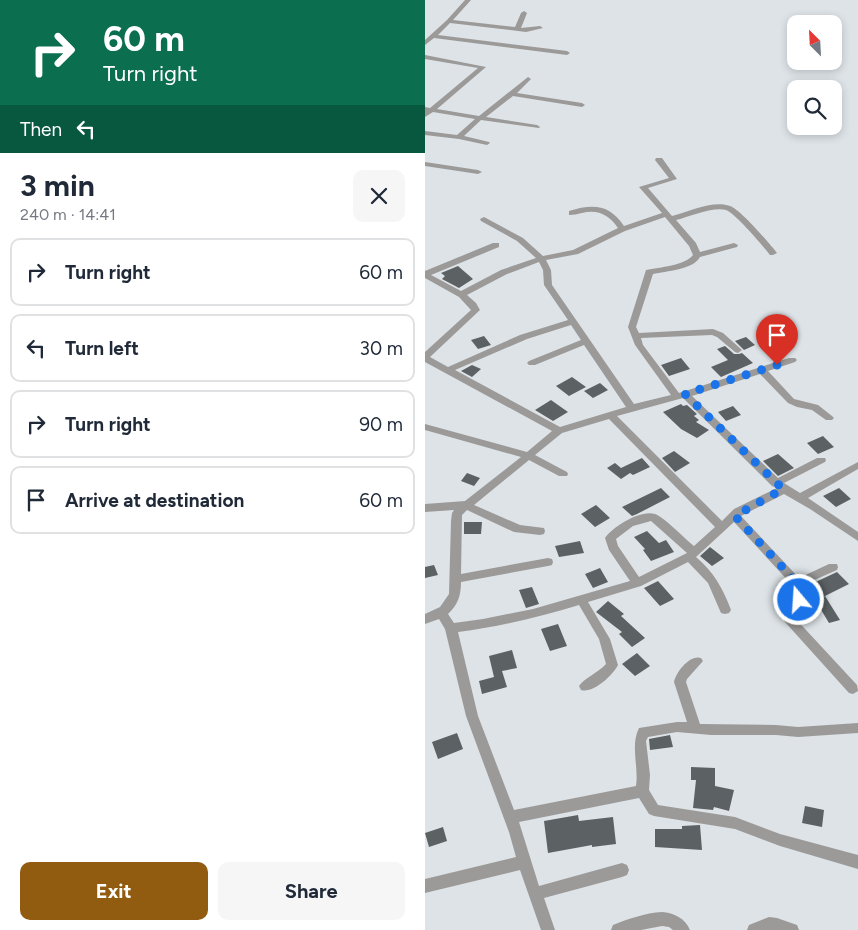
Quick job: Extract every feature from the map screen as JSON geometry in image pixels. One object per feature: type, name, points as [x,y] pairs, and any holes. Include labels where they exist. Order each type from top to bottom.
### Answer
[{"type":"street","points":[[425,43],[468,0]]},
{"type":"street","points":[[517,29],[524,13]]},
{"type":"street","points":[[449,21],[517,29],[533,30],[540,28]]},
{"type":"street","points":[[434,36],[567,53]]},
{"type":"street","points":[[425,57],[483,66],[427,111]]},
{"type":"street","points":[[459,137],[528,79]]},
{"type":"street","points":[[512,94],[582,105]]},
{"type":"street","points":[[427,111],[537,127]]},
{"type":"street","points":[[425,133],[487,143]]},
{"type":"street","points":[[659,160],[673,179],[643,187],[693,245],[697,255]]},
{"type":"street","points":[[425,164],[478,172]]},
{"type":"street","points":[[572,213],[592,208],[600,209],[618,223],[622,229]]},
{"type":"street","points":[[460,295],[504,272],[541,259],[575,252],[622,229],[669,216],[715,208],[729,208],[756,233],[773,253]]},
{"type":"street","points":[[483,219],[524,242],[541,259],[547,270],[548,286],[632,408]]},
{"type":"street","points":[[425,275],[496,245]]},
{"type":"street","points":[[734,245],[697,255],[695,259],[685,264],[649,272],[632,327],[635,336],[639,345],[681,396],[780,486],[814,506],[858,537]]},
{"type":"street","points":[[425,275],[460,295],[473,304],[476,310],[425,357],[559,431]]},
{"type":"street","points":[[449,370],[521,337],[545,328],[572,322]]},
{"type":"street","points":[[635,336],[713,332],[720,335],[739,350]]},
{"type":"street","points":[[532,363],[585,341]]},
{"type":"street","points":[[425,618],[442,614],[451,605],[455,594],[455,521],[457,513],[559,431],[632,408],[681,396],[792,360]]},
{"type":"street","points":[[762,370],[791,401],[815,407],[829,418]]},
{"type":"street","points":[[611,415],[722,527]]},
{"type":"street","points":[[425,427],[527,455],[563,474]]},
{"type":"street","points":[[451,628],[483,624],[525,615],[637,583],[691,555],[735,516],[821,460]]},
{"type":"street","points":[[800,498],[858,465]]},
{"type":"street","points":[[425,508],[465,505],[518,528],[540,531]]},
{"type":"street","points":[[735,516],[797,583],[800,594],[799,600],[788,614],[789,619],[853,689]]},
{"type":"street","points":[[637,583],[613,547],[610,538],[614,533],[639,519],[653,517],[707,572],[716,585],[725,610]]},
{"type":"street","points":[[455,579],[548,562]]},
{"type":"street","points":[[797,583],[833,567]]},
{"type":"street","points":[[581,600],[602,633],[611,652],[612,665],[604,675],[585,686]]},
{"type":"street","points":[[442,614],[451,628],[472,716],[511,817],[548,930]]},
{"type":"street","points":[[695,728],[680,682],[681,677],[697,661]]},
{"type":"street","points":[[858,728],[798,732],[711,730],[677,727],[643,732],[640,741],[644,775],[642,791],[654,810],[735,823],[780,840],[858,862]]},
{"type":"street","points":[[511,817],[642,791]]},
{"type":"street","points":[[425,886],[525,862]]},
{"type":"street","points":[[535,894],[622,870]]},
{"type":"street","points":[[618,930],[662,918],[673,920],[683,930]]},
{"type":"street","points":[[754,930],[765,924],[773,923],[792,930]]},
{"type":"building","points":[[458,266],[473,279],[459,288],[442,279],[445,276],[441,273]]},
{"type":"building","points":[[484,336],[491,345],[478,349],[471,340]]},
{"type":"building","points":[[746,337],[755,345],[744,350],[735,341]]},
{"type":"building","points":[[725,346],[734,354],[742,353],[753,363],[721,377],[711,367],[728,360],[717,349]]},
{"type":"building","points":[[681,358],[690,369],[669,376],[661,365]]},
{"type":"building","points":[[472,365],[481,369],[472,377],[461,371]]},
{"type":"building","points":[[572,377],[586,387],[569,396],[556,386]]},
{"type":"building","points":[[600,383],[608,390],[593,398],[584,391]]},
{"type":"building","points":[[551,400],[568,412],[553,421],[535,410]]},
{"type":"building","points":[[681,404],[683,406],[687,405],[697,414],[694,416],[699,420],[696,422],[709,430],[697,438],[681,429],[663,412]]},
{"type":"building","points":[[733,406],[741,415],[726,421],[718,412]]},
{"type":"building","points":[[823,436],[834,447],[818,454],[807,443]]},
{"type":"building","points":[[674,451],[690,463],[675,472],[662,458]]},
{"type":"building","points":[[778,454],[794,468],[778,476],[763,461]]},
{"type":"building","points":[[642,458],[650,467],[633,475],[630,473],[621,479],[607,468],[615,463],[621,468]]},
{"type":"building","points":[[467,473],[480,478],[474,486],[461,481]]},
{"type":"building","points":[[661,488],[670,497],[637,514],[632,516],[622,507]]},
{"type":"building","points":[[839,488],[851,499],[836,507],[823,496]]},
{"type":"building","points":[[596,505],[610,518],[595,527],[581,514]]},
{"type":"building","points":[[464,522],[482,522],[481,534],[464,534]]},
{"type":"building","points":[[647,531],[659,543],[666,540],[674,552],[651,561],[643,550],[645,549],[634,537]]},
{"type":"building","points":[[580,541],[584,553],[559,557],[555,546]]},
{"type":"building","points":[[710,547],[724,558],[712,566],[700,556]]},
{"type":"building","points":[[434,565],[438,575],[425,578],[425,567]]},
{"type":"building","points":[[600,568],[608,582],[593,588],[585,574]]},
{"type":"building","points":[[837,572],[849,584],[825,596],[840,620],[829,623],[814,598],[811,600],[806,593],[805,587]]},
{"type":"building","points":[[658,581],[674,599],[660,606],[644,588]]},
{"type":"building","points":[[532,587],[539,604],[526,608],[519,590]]},
{"type":"building","points":[[608,601],[624,614],[621,616],[645,638],[632,647],[619,634],[622,632],[596,612]]},
{"type":"building","points":[[558,624],[567,646],[550,651],[541,629]]},
{"type":"building","points":[[512,650],[517,668],[502,671],[507,687],[482,694],[479,681],[494,677],[489,656]]},
{"type":"building","points":[[637,653],[650,666],[635,676],[622,664]]},
{"type":"building","points":[[457,733],[463,749],[438,759],[432,742]]},
{"type":"building","points":[[670,735],[673,747],[650,750],[649,739]]},
{"type":"building","points":[[691,767],[715,768],[715,786],[734,790],[729,811],[714,807],[713,810],[693,808],[696,780],[691,780]]},
{"type":"building","points":[[805,806],[824,810],[822,827],[802,823]]},
{"type":"building","points":[[578,815],[579,821],[613,817],[616,844],[592,847],[592,845],[548,853],[544,821]]},
{"type":"building","points":[[700,825],[702,850],[655,847],[655,829],[682,829],[682,826]]},
{"type":"building","points":[[443,827],[447,841],[429,847],[425,833]]},
{"type":"route","points":[[777,365],[685,394],[783,489],[738,512],[735,516],[797,583],[800,594],[799,600]]}]
